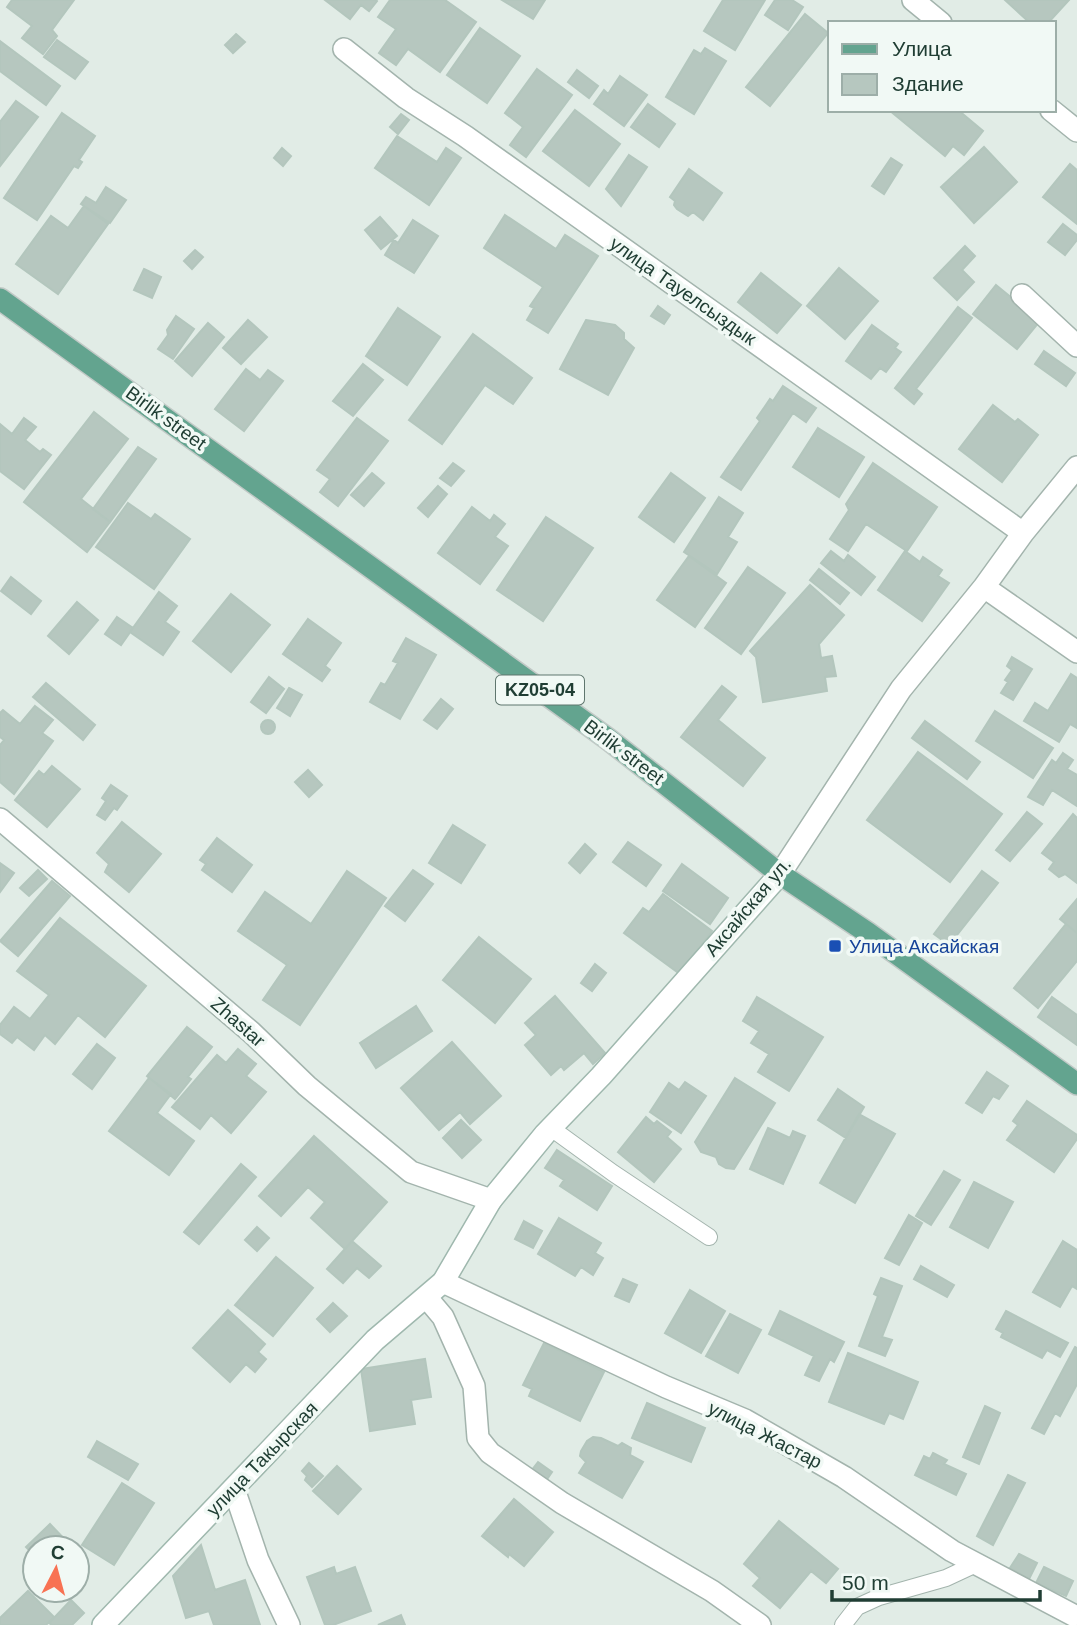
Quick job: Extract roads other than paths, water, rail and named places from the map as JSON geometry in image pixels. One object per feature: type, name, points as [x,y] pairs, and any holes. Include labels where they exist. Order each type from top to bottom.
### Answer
[{"type":"main road","name":"Birlik street","points":[[0,299],[608,739],[780,874],[868,933],[1077,1084]]},
{"type":"street","points":[[913,0],[939,21]]},
{"type":"street","name":"улица Тауелсыздык","points":[[344,49],[406,98],[465,136],[1023,533]]},
{"type":"street","points":[[1053,112],[1077,131]]},
{"type":"street","points":[[1023,295],[1077,346]]},
{"type":"street","name":"Аксайская ул.","points":[[427,1298],[443,1283],[491,1200],[551,1128],[601,1076],[780,874],[901,688],[1077,467]]},
{"type":"street","points":[[984,587],[1077,652]]},
{"type":"street","name":"Zhastar","points":[[0,819],[251,1032],[307,1086],[411,1172],[491,1200]]},
{"type":"street","name":"улица Жастар","points":[[443,1283],[666,1388],[745,1420],[844,1477],[951,1551],[1073,1615]]},
{"type":"street","points":[[427,1298],[443,1317],[474,1386],[478,1438],[489,1453],[562,1503],[712,1591],[760,1625]]},
{"type":"street","name":"улица Такырская","points":[[103,1625],[375,1340],[427,1298]]},
{"type":"street","points":[[234,1489],[258,1560],[289,1625]]},
{"type":"lane","points":[[551,1128],[709,1237]]},
{"type":"lane","points":[[843,1625],[857,1607],[879,1597],[946,1578],[976,1564]]},
{"type":"place","name":"Улица Аксайская","points":[[835,946]]}]
